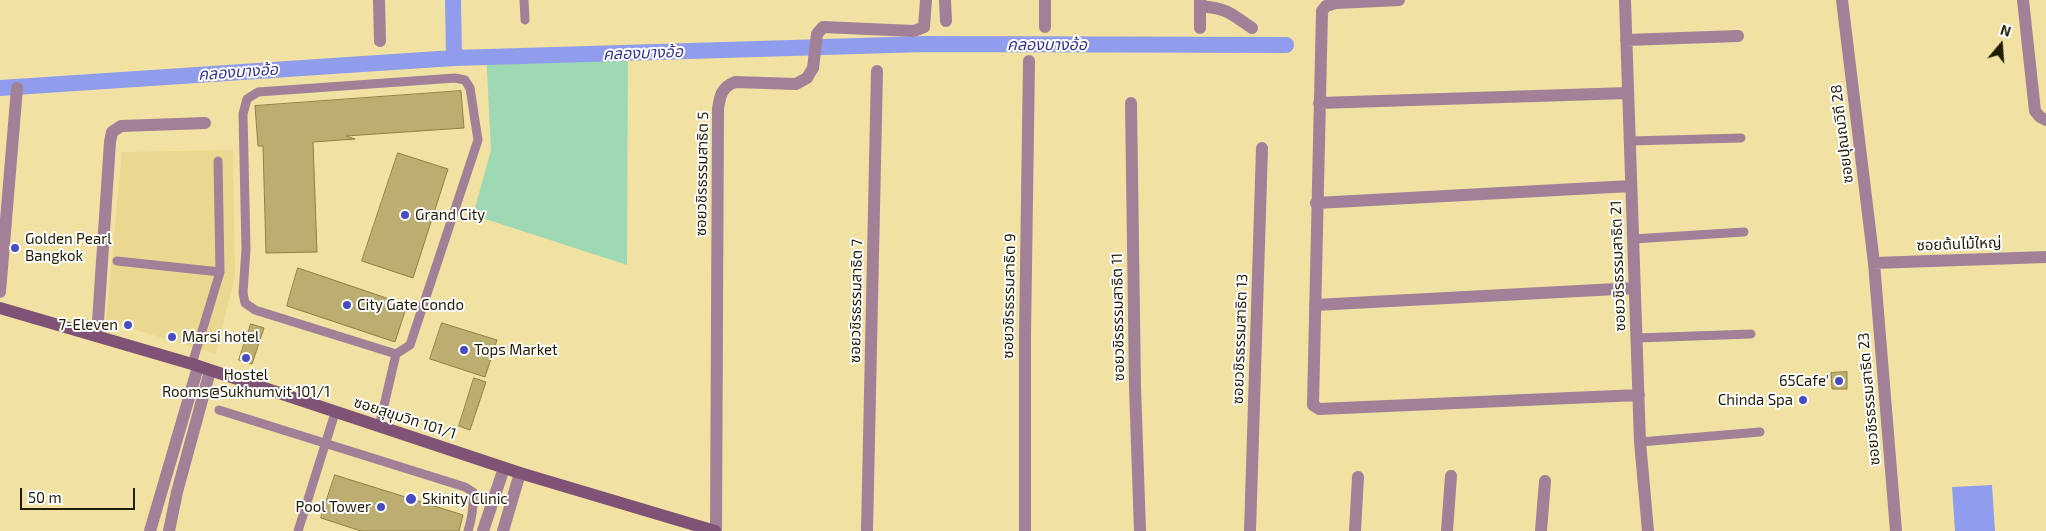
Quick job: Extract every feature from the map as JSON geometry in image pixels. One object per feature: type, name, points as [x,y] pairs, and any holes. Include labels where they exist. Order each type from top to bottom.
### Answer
[{"type":"street","points":[[379,0],[380,41]]},
{"type":"street","name":"ซอยวชิรธรรมสาธิต 5","points":[[715,531],[718,109],[720,95],[726,86],[735,82],[796,84],[807,78],[813,68],[817,34],[823,27],[914,31],[924,27],[926,0]]},
{"type":"street","points":[[945,0],[946,21]]},
{"type":"street","points":[[1045,0],[1045,27]]},
{"type":"street","points":[[1399,0],[1336,3],[1326,6],[1322,10],[1316,203],[1313,405],[1319,409],[1638,395]]},
{"type":"street","name":"ซอยวชิรธรรมสาธิต 21","points":[[1625,0],[1640,442],[1648,531]]},
{"type":"street","name":"ซอยปุณณวิถี 28","points":[[1842,0],[1874,263]]},
{"type":"street","points":[[2023,0],[2035,111],[2046,120]]},
{"type":"street","points":[[1200,28],[1200,3],[1231,12],[1252,28]]},
{"type":"street","points":[[1626,40],[1738,36]]},
{"type":"street","name":"ซอยวชิรธรรมสาธิต 9","points":[[1025,531],[1024,336],[1030,61]]},
{"type":"street","name":"ซอยวชิรธรรมสาธิต 7","points":[[867,531],[877,71]]},
{"type":"street","points":[[0,292],[17,88]]},
{"type":"street","points":[[1319,103],[1628,92]]},
{"type":"street","name":"ซอยวชิรธรรมสาธิต 11","points":[[1131,104],[1135,387],[1140,531]]},
{"type":"street","points":[[97,336],[112,132],[121,126],[204,123]]},
{"type":"street","name":"ซอยวชิรธรรมสาธิต 13","points":[[1250,531],[1262,148]]},
{"type":"street","points":[[1316,203],[1631,186]]},
{"type":"street","name":"ซอยต้นไม้ใหญ่","points":[[1874,263],[2046,257]]},
{"type":"street","name":"ซอยวชิรธรรมสาธิต 23","points":[[1874,263],[1896,531]]},
{"type":"street","points":[[1315,305],[1635,288]]},
{"type":"street","name":"ซอยสุขุมวิท 101/1","points":[[0,308],[200,367],[504,468],[715,531]]},
{"type":"street","points":[[150,531],[200,367]]},
{"type":"street","points":[[169,531],[200,367]]},
{"type":"street","points":[[482,531],[504,468]]},
{"type":"street","points":[[503,531],[520,473]]},
{"type":"street","points":[[1447,531],[1450,476]]},
{"type":"street","points":[[1355,531],[1358,477]]},
{"type":"street","points":[[1541,531],[1545,481]]},
{"type":"lane","points":[[524,0],[525,20]]},
{"type":"lane","points":[[378,427],[396,354],[410,345],[478,140],[470,88],[465,80],[455,78],[258,92],[247,99],[243,114],[246,249],[244,303],[255,310],[396,354]]},
{"type":"lane","points":[[1630,141],[1742,138]]},
{"type":"lane","points":[[200,367],[220,272],[218,161]]},
{"type":"lane","points":[[1633,239],[1744,232]]},
{"type":"lane","points":[[117,261],[220,272]]},
{"type":"lane","points":[[1636,338],[1751,334]]},
{"type":"lane","points":[[219,410],[465,487],[473,492],[474,500],[473,514],[468,531]]},
{"type":"lane","points":[[298,531],[336,413]]},
{"type":"lane","points":[[1640,442],[1760,432]]},
{"type":"shaded area","name":"Marsi hotel","points":[[233,150],[235,275],[216,354],[106,321],[122,152]]},
{"type":"green space","points":[[628,50],[627,265],[473,215],[491,150],[486,51]]},
{"type":"water","points":[[1992,485],[1995,531],[1955,531],[1952,487]]},
{"type":"building","points":[[461,91],[464,128],[346,136],[355,139],[313,142],[317,252],[266,253],[263,146],[258,146],[255,106]]},
{"type":"building","name":"Grand City","points":[[398,153],[448,169],[413,278],[362,261]]},
{"type":"building","name":"City Gate Condo","points":[[298,268],[407,305],[395,342],[287,306]]},
{"type":"building","name":"Tops Market","points":[[442,323],[497,340],[485,377],[430,359]]},
{"type":"building","name":"Hostel Rooms@Sukhumvit 101/1","points":[[251,324],[264,328],[252,364],[239,360]]},
{"type":"building","name":"65Cafe'","points":[[1847,372],[1847,389],[1832,389],[1831,373]]},
{"type":"building","points":[[474,378],[486,382],[470,430],[459,426]]},
{"type":"building","name":"Pool Tower","points":[[335,475],[463,515],[459,531],[361,531],[321,518]]},
{"type":"waterway","points":[[453,0],[454,58]]},
{"type":"waterway","name":"คลองบางอ้อ","points":[[0,88],[454,58],[925,44],[1286,45]]},
{"type":"place","name":"Grand City","points":[[405,215]]},
{"type":"place","name":"Golden Pearl Bangkok","points":[[15,248]]},
{"type":"place","name":"City Gate Condo","points":[[347,305]]},
{"type":"place","name":"7-Eleven","points":[[128,325]]},
{"type":"place","name":"Marsi hotel","points":[[172,337]]},
{"type":"place","name":"Tops Market","points":[[464,350]]},
{"type":"place","name":"Hostel Rooms@Sukhumvit 101/1","points":[[246,358]]},
{"type":"place","name":"65Cafe'","points":[[1839,381]]},
{"type":"place","name":"Chinda Spa","points":[[1803,400]]},
{"type":"place","name":"Skinity Clinic","points":[[411,499]]},
{"type":"place","name":"Pool Tower","points":[[381,507]]}]
